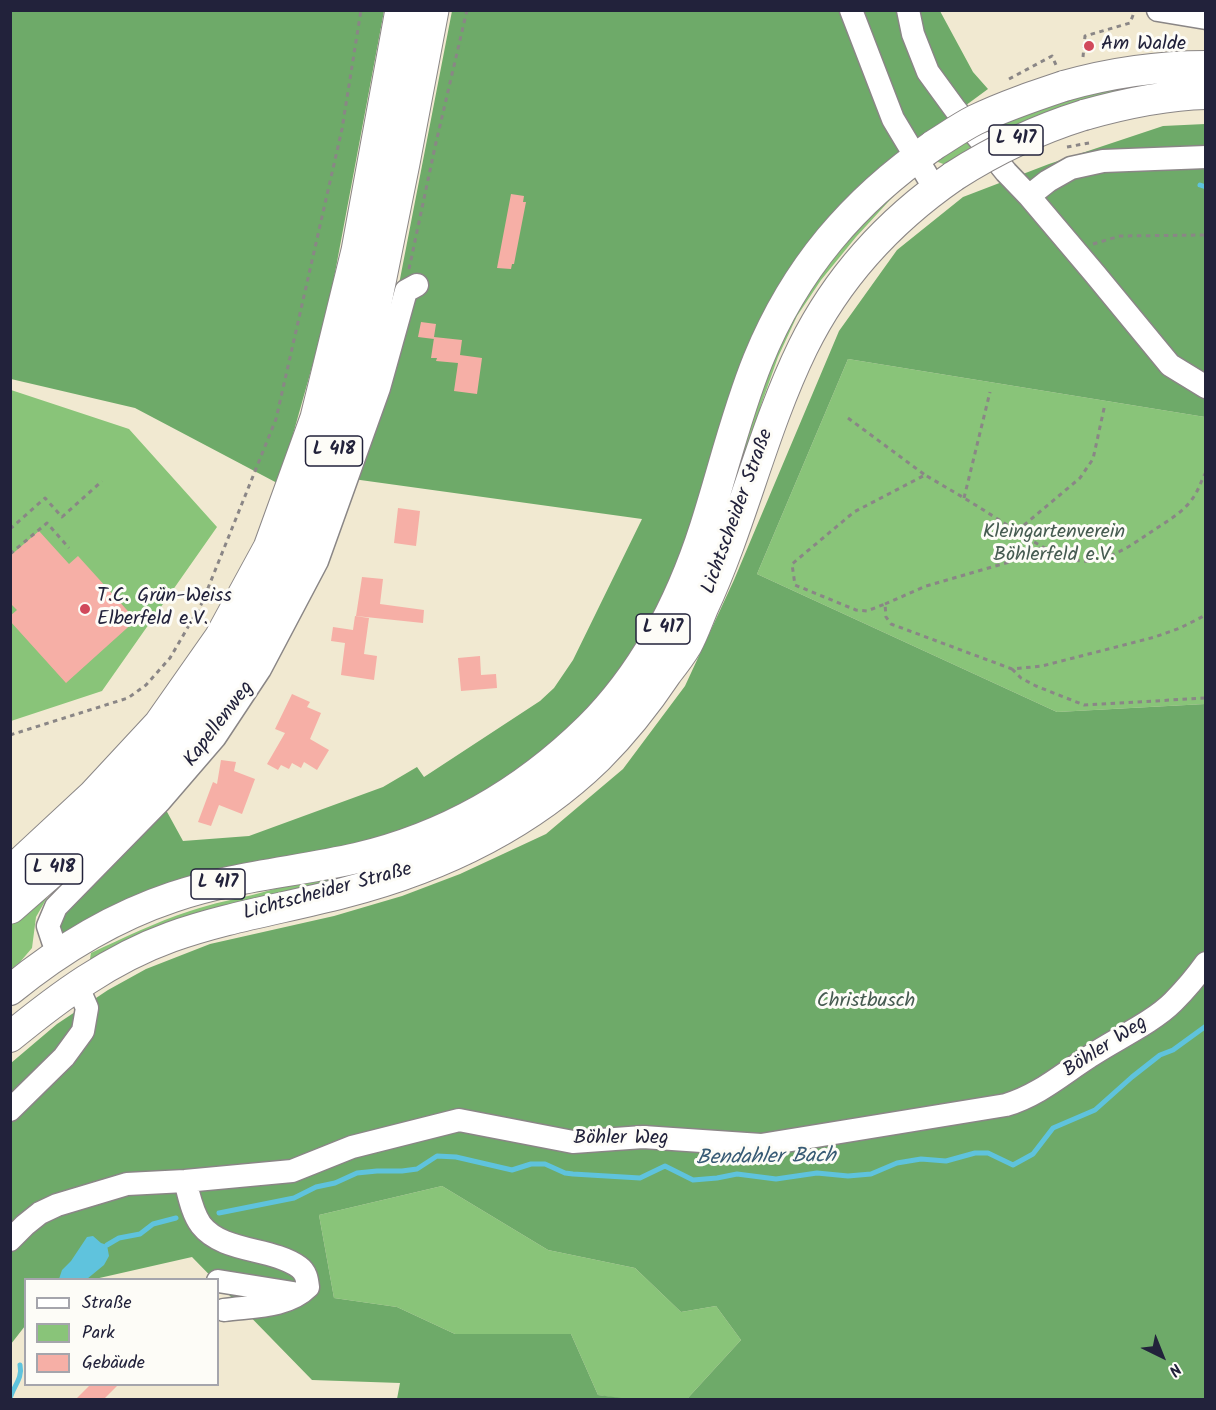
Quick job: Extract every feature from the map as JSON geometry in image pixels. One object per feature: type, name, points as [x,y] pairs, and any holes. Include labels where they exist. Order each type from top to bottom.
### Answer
[{"type":"highway","name":"L 418","points":[[10,874],[95,795],[160,725],[221,638],[270,548],[316,418],[358,250],[402,10]]},
{"type":"highway","name":"L 418","points":[[10,907],[98,830],[150,779],[183,738],[234,667],[286,572],[318,496],[350,404],[376,300],[432,10]]},
{"type":"main road","name":"L 417","points":[[925,151],[973,121],[1028,97],[1064,86],[1105,76],[1206,66]]},
{"type":"main road","name":"L 417","points":[[944,182],[1021,138],[1060,122],[1118,105],[1206,94]]},
{"type":"main road","name":"Lichtscheider Straße","points":[[10,990],[84,938],[118,920],[172,897],[238,879],[357,858],[414,841],[470,817],[542,771],[565,750],[610,706],[635,674],[675,605],[705,526],[739,413],[758,360],[793,291],[812,261],[845,222],[886,182],[925,151]]},
{"type":"main road","name":"Lichtscheider Straße","points":[[10,1037],[76,985],[129,954],[169,937],[208,925],[356,890],[409,873],[454,855],[530,814],[587,769],[645,706],[686,646],[716,580],[785,388],[803,347],[823,312],[858,261],[878,238],[944,182]]},
{"type":"main road","name":"Kapellenweg","points":[[60,953],[76,985]]},
{"type":"street","points":[[851,10],[893,119],[925,151],[944,182]]},
{"type":"street","points":[[908,10],[913,34],[928,72],[976,136],[1170,364],[1206,387]]},
{"type":"street","points":[[1158,10],[1206,18]]},
{"type":"street","points":[[1029,196],[1048,181],[1071,168],[1103,161],[1206,157]]},
{"type":"street","name":"Kapellenweg","points":[[60,953],[48,926],[56,907],[152,810],[215,737],[260,669],[316,561],[379,388],[406,291],[417,285]]},
{"type":"street","name":"Böhler Weg","points":[[10,1240],[40,1213],[57,1205],[127,1184],[292,1171],[352,1147],[459,1120],[573,1142],[643,1137],[762,1145],[1006,1105],[1021,1101],[1044,1089],[1088,1057],[1157,1015],[1173,1003],[1206,963]]},
{"type":"street","name":"Kapellenweg","points":[[10,1110],[64,1057],[83,1031],[87,1008],[76,985]]},
{"type":"street","points":[[185,1181],[191,1204],[201,1225],[211,1234],[224,1241],[284,1259],[300,1268],[307,1277],[308,1287],[301,1294],[280,1302],[224,1310]]},
{"type":"street","points":[[219,1281],[301,1294]]},
{"type":"path","points":[[10,735],[128,699],[146,685],[170,658],[202,603],[276,419],[342,129],[361,10]]},
{"type":"path","points":[[411,257],[467,10]]},
{"type":"path","points":[[1083,53],[1084,36],[1130,23],[1135,10]]},
{"type":"path","points":[[1074,250],[1119,236],[1206,235]]},
{"type":"path","points":[[964,498],[990,392]]},
{"type":"path","points":[[1017,531],[1080,478],[1093,459],[1105,404]]},
{"type":"path","points":[[848,418],[925,475],[1043,546],[1066,558],[1082,561],[1099,559],[1116,553],[1165,523],[1186,507],[1206,472]]},
{"type":"path","points":[[925,475],[854,512],[792,564],[795,585],[856,610],[867,611],[926,586],[1030,556],[1043,546]]},
{"type":"path","points":[[10,529],[45,498],[62,517],[102,481]]},
{"type":"path","points":[[10,554],[47,522],[69,548]]},
{"type":"path","points":[[885,604],[886,617],[891,624],[1012,669],[1021,678],[1036,686],[1084,705],[1206,698]]},
{"type":"path","points":[[1012,669],[1042,666],[1144,640],[1180,628],[1206,615]]},
{"type":"green space","points":[[11,11],[384,11],[328,310],[279,484],[135,408],[11,379]]},
{"type":"green space","points":[[452,11],[940,11],[973,72],[988,89],[886,164],[795,262],[658,618],[598,705],[516,778],[412,832],[65,934],[58,927],[57,920],[166,810],[183,841],[249,836],[383,787],[417,767],[424,777],[540,701],[554,688],[573,660],[642,519],[353,479],[400,279]]},
{"type":"green space","points":[[1174,78],[946,165],[938,162],[937,159],[972,134],[1063,97]]},
{"type":"green space","name":"Christbusch","points":[[1205,124],[1205,417],[848,359],[757,574],[1057,712],[1205,704],[1205,1399],[687,1399],[741,1340],[716,1306],[681,1312],[635,1268],[548,1250],[442,1186],[319,1215],[334,1298],[397,1307],[455,1334],[571,1334],[598,1395],[629,1399],[397,1399],[400,1383],[312,1380],[219,1285],[219,1278],[212,1278],[192,1257],[99,1278],[24,1278],[24,1327],[11,1344],[11,1063],[57,1024],[108,990],[146,969],[210,944],[334,916],[402,896],[460,874],[546,834],[623,769],[685,686],[734,580],[839,331],[897,250],[963,197],[1049,164],[1163,126]]},
{"type":"green space","points":[[897,186],[900,189],[821,280],[797,316],[778,357],[761,405],[740,484],[695,605],[673,646],[645,689],[589,753],[551,788],[514,813],[467,838],[409,863],[191,919],[142,937],[93,960],[90,959],[91,953],[152,925],[190,911],[392,860],[460,834],[523,797],[580,753],[631,695],[671,635],[682,614],[710,548],[756,399],[774,354],[796,312],[836,252],[873,209]]},
{"type":"green space","name":"Kleingartenverein Böhlerfeld e.V.","points":[[848,359],[1205,417],[1205,704],[1057,712],[757,574]]},
{"type":"green space","name":"T.C. Grün-Weiss Elberfeld e.V.","points":[[11,390],[129,429],[217,527],[102,691],[11,721]]},
{"type":"green space","points":[[43,891],[48,896],[36,917],[32,948],[11,969],[10,920]]},
{"type":"green space","points":[[442,1186],[548,1250],[635,1268],[681,1312],[716,1306],[741,1340],[687,1399],[629,1400],[598,1395],[571,1334],[455,1334],[397,1307],[334,1298],[319,1215]]},
{"type":"water","points":[[93,1236],[107,1245],[109,1256],[104,1265],[88,1278],[59,1278],[62,1270],[87,1237]]},
{"type":"building","points":[[511,194],[524,196],[523,202],[526,202],[514,264],[511,269],[497,268]]},
{"type":"building","points":[[421,322],[436,324],[434,337],[462,340],[460,355],[482,358],[477,394],[454,391],[458,363],[436,361],[437,358],[431,358],[434,339],[418,337]]},
{"type":"building","points":[[398,508],[420,511],[416,546],[394,543]]},
{"type":"building","points":[[39,531],[69,564],[78,556],[136,620],[66,683],[10,621],[10,616],[17,610],[10,603],[10,556]]},
{"type":"building","points":[[362,577],[383,579],[380,604],[424,610],[423,623],[356,616]]},
{"type":"building","points":[[355,616],[369,618],[364,654],[377,656],[374,680],[341,675],[345,643],[331,641],[333,627],[353,630]]},
{"type":"building","points":[[480,656],[481,675],[496,674],[497,688],[461,691],[458,658]]},
{"type":"building","points":[[292,694],[310,702],[307,707],[321,713],[310,739],[329,750],[317,770],[304,762],[301,768],[292,763],[289,769],[281,765],[278,770],[267,764],[285,733],[275,729]]},
{"type":"building","points":[[221,760],[236,762],[234,771],[255,779],[242,814],[219,805],[211,826],[198,822],[213,782],[217,784]]},
{"type":"building","points":[[89,1386],[117,1386],[103,1400],[75,1400]]},
{"type":"waterway","points":[[1200,185],[1206,187]]},
{"type":"waterway","name":"Bendahler Bach","points":[[219,1213],[294,1198],[316,1187],[335,1183],[357,1173],[417,1169],[437,1156],[456,1157],[512,1170],[531,1164],[545,1164],[565,1173],[640,1178],[665,1166],[693,1180],[737,1174],[776,1179],[817,1173],[848,1176],[871,1174],[897,1163],[921,1159],[946,1161],[975,1153],[988,1153],[1013,1165],[1033,1154],[1053,1128],[1095,1110],[1160,1055],[1173,1050],[1206,1026]]},
{"type":"waterway","name":"Bendahler Bach","points":[[107,1245],[119,1238],[140,1234],[153,1224],[176,1218]]},
{"type":"waterway","name":"Bendahler Bach","points":[[10,1399],[19,1378],[20,1365]]},
{"type":"place","name":"Am Walde","points":[[1089,46]]},
{"type":"place","name":"T.C. Grün-Weiss Elberfeld e.V.","points":[[85,609]]}]
